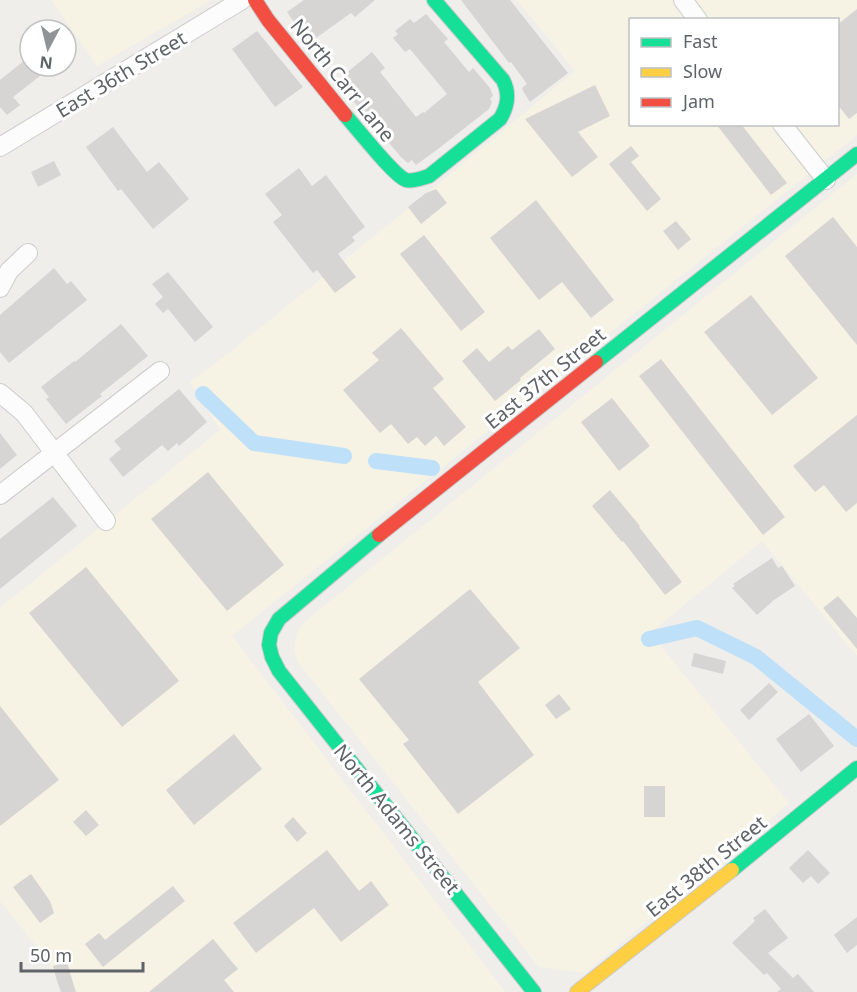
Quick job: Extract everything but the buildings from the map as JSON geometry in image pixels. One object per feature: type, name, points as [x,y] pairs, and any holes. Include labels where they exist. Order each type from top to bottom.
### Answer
[{"type":"street","name":"East 36th Street","points":[[0,147],[242,0]]},
{"type":"street","name":"North Carr Lane","points":[[255,0],[268,20],[336,104],[391,168],[406,180],[418,180],[429,176],[500,119],[507,110],[508,99],[507,88],[503,80],[434,0]]},
{"type":"street","points":[[683,0],[696,18]]},
{"type":"street","points":[[784,126],[826,180]]},
{"type":"street","name":"East 37th Street","points":[[268,642],[271,630],[279,619],[330,576],[857,154]]},
{"type":"street","points":[[0,288],[9,271],[28,253]]},
{"type":"street","points":[[0,495],[160,371]]},
{"type":"street","points":[[0,393],[24,413],[106,521]]},
{"type":"street","name":"North Adams Street","points":[[268,642],[270,655],[289,684],[534,992]]},
{"type":"street","name":"East 38th Street","points":[[577,992],[734,869],[857,768]]},
{"type":"shaded area","points":[[51,0],[211,0],[97,66],[78,39],[78,18],[64,18]]},
{"type":"shaded area","points":[[517,0],[857,0],[857,135],[232,636],[505,992],[62,992],[49,962],[0,901],[0,608],[220,430],[190,382],[404,212],[575,71]]},
{"type":"shaded area","points":[[857,174],[857,656],[762,541],[650,633],[789,803],[585,973],[539,967],[297,661],[294,649],[296,636],[302,624]]},
{"type":"waterway","points":[[203,394],[254,443],[344,456]]},
{"type":"waterway","points":[[376,461],[432,468]]},
{"type":"waterway","points":[[649,639],[697,628],[756,657],[857,739]]},
{"type":"traffic: fast","points":[[345,115],[393,170],[406,180],[418,180],[429,176],[500,119],[507,100],[507,90],[503,80],[434,0]]},
{"type":"traffic: fast","points":[[596,362],[857,154]]},
{"type":"traffic: fast","points":[[379,535],[279,619],[271,633],[269,645],[272,657],[279,671],[534,992]]},
{"type":"traffic: fast","points":[[732,870],[857,768]]},
{"type":"traffic: slow","points":[[577,992],[732,870]]},
{"type":"traffic: jam","points":[[255,0],[268,20],[345,115]]},
{"type":"traffic: jam","points":[[379,535],[596,362]]}]
